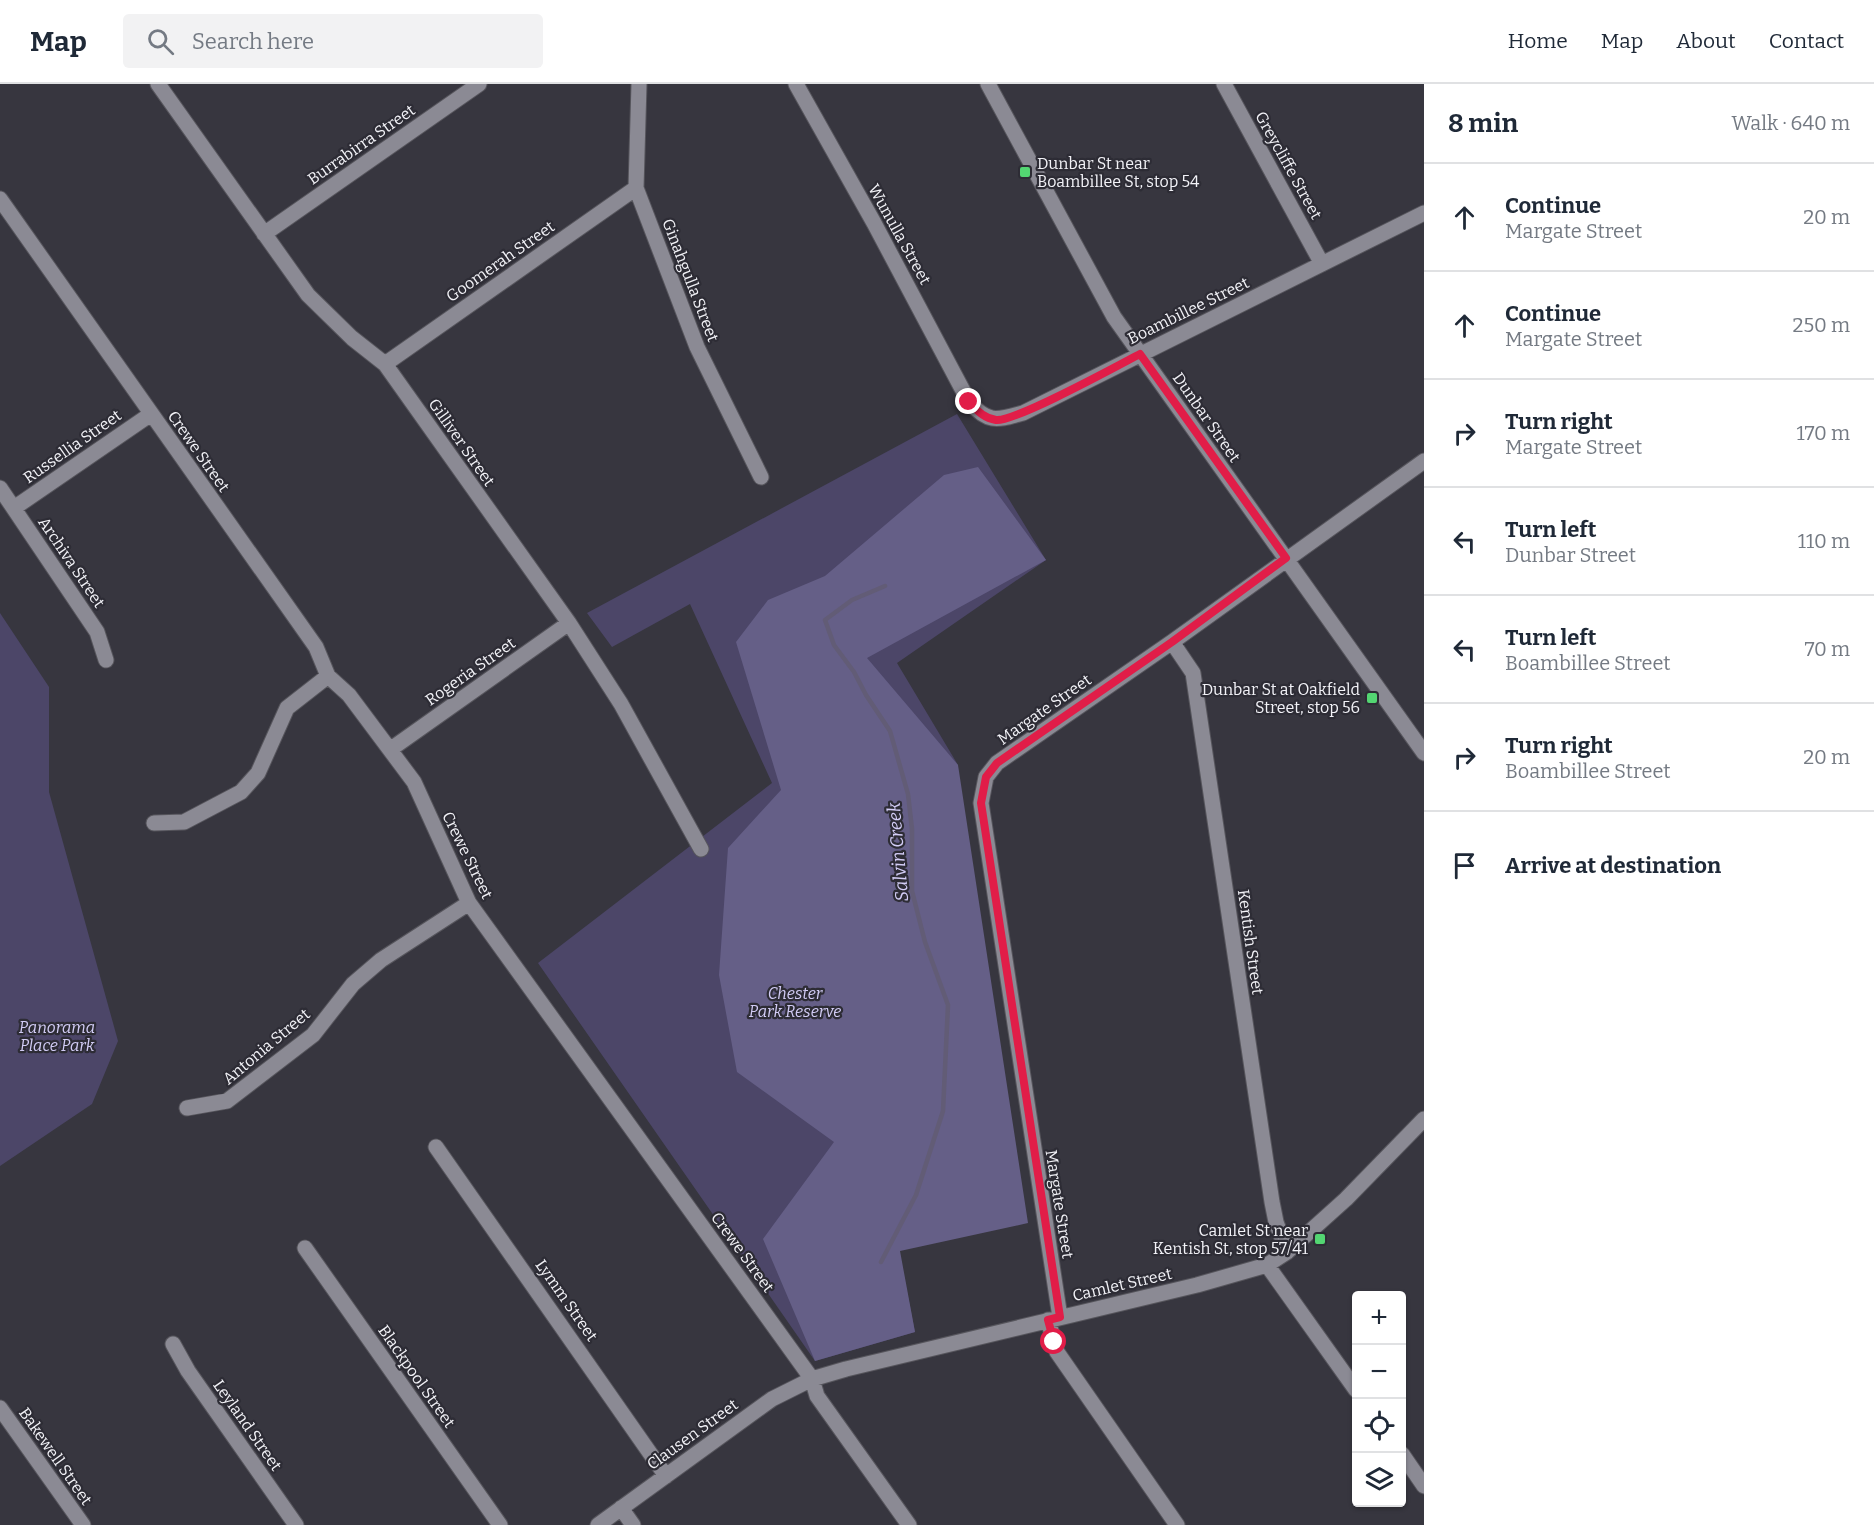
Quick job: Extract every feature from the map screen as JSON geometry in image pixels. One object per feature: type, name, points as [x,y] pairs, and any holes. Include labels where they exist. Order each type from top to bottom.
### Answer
[{"type":"street","name":"Gilliver Street","points":[[158,84],[308,295],[352,338],[385,364],[569,623],[621,704],[701,849]]},
{"type":"street","name":"Burrabirra Street","points":[[264,234],[479,84]]},
{"type":"street","name":"Ginahgulla Street","points":[[639,84],[636,188],[697,347],[761,477]]},
{"type":"street","name":"Wunulla Street","points":[[796,84],[874,223],[969,402]]},
{"type":"street","name":"Dunbar Street","points":[[988,84],[1114,316],[1286,558],[1419,735],[1424,753]]},
{"type":"street","name":"Greycliffe Street","points":[[1224,84],[1322,264]]},
{"type":"street","name":"Goomerah Street","points":[[385,364],[636,188]]},
{"type":"street","name":"Crewe Street","points":[[0,199],[316,647],[328,676],[350,694],[414,782],[469,903],[812,1379],[817,1396],[909,1525]]},
{"type":"street","name":"Boambillee Street","points":[[969,402],[981,415],[997,420],[1023,413],[1424,213]]},
{"type":"street","name":"Russellia Street","points":[[15,508],[151,414]]},
{"type":"street","name":"Margate Street","points":[[1177,1525],[1057,1352],[981,803],[986,777],[997,763],[1172,642],[1424,461]]},
{"type":"street","name":"Archiva Street","points":[[0,488],[97,632],[106,660]]},
{"type":"street","name":"Rogeria Street","points":[[391,749],[569,623]]},
{"type":"street","name":"Kentish Street","points":[[1172,642],[1193,673],[1272,1203],[1287,1252]]},
{"type":"street","points":[[154,823],[184,822],[241,792],[258,772],[287,708],[328,676]]},
{"type":"street","name":"Antonia Street","points":[[187,1108],[227,1101],[313,1035],[353,984],[381,960],[469,903]]},
{"type":"street","name":"Camlet Street","points":[[812,1379],[1054,1318],[1197,1285],[1267,1265],[1287,1252],[1346,1199],[1424,1119]]},
{"type":"street","name":"Lymm Street","points":[[436,1147],[666,1476]]},
{"type":"street","name":"Blackpool Street","points":[[305,1248],[500,1525]]},
{"type":"street","points":[[1267,1265],[1352,1384]]},
{"type":"street","name":"Leyland Street","points":[[172,1344],[188,1371],[296,1525]]},
{"type":"street","name":"Clausen Street","points":[[598,1525],[772,1399],[812,1379]]},
{"type":"street","name":"Bakewell Street","points":[[0,1408],[83,1525]]},
{"type":"street","points":[[1406,1461],[1424,1486]]},
{"type":"street","points":[[621,1508],[633,1525]]},
{"type":"green space","name":"Chester Park Reserve","points":[[957,414],[1046,560],[897,663],[958,765],[960,1225],[899,1251],[915,1332],[815,1361],[538,963],[772,783],[690,604],[612,647],[587,613]]},
{"type":"green space","name":"Chester Park Reserve","points":[[978,467],[1046,560],[867,658],[958,765],[1028,1223],[900,1251],[915,1332],[815,1361],[763,1239],[834,1142],[737,1072],[719,975],[728,848],[781,790],[736,642],[768,600],[825,576],[944,475]]},
{"type":"green space","name":"Panorama Place Park","points":[[0,613],[49,687],[49,792],[118,1041],[92,1104],[0,1166]]},
{"type":"waterway","name":"Salvin Creek","points":[[881,1262],[916,1195],[943,1111],[948,1005],[925,942],[912,891],[912,829],[908,794],[890,731],[854,672],[834,645],[825,620],[852,600],[885,586]]},
{"type":"place","name":"Dunbar St near Boambillee St, stop 54","points":[[1025,172]]},
{"type":"place","name":"Dunbar St at Oakfield Street, stop 56","points":[[1372,698]]},
{"type":"place","name":"Camlet St near Kentish St, stop 57/41","points":[[1320,1239]]},
{"type":"route","points":[[969,402],[981,415],[997,420],[1023,413],[1140,354],[1286,558],[1172,642],[997,763],[986,777],[981,803],[1060,1317],[1048,1320],[1054,1342]]}]
